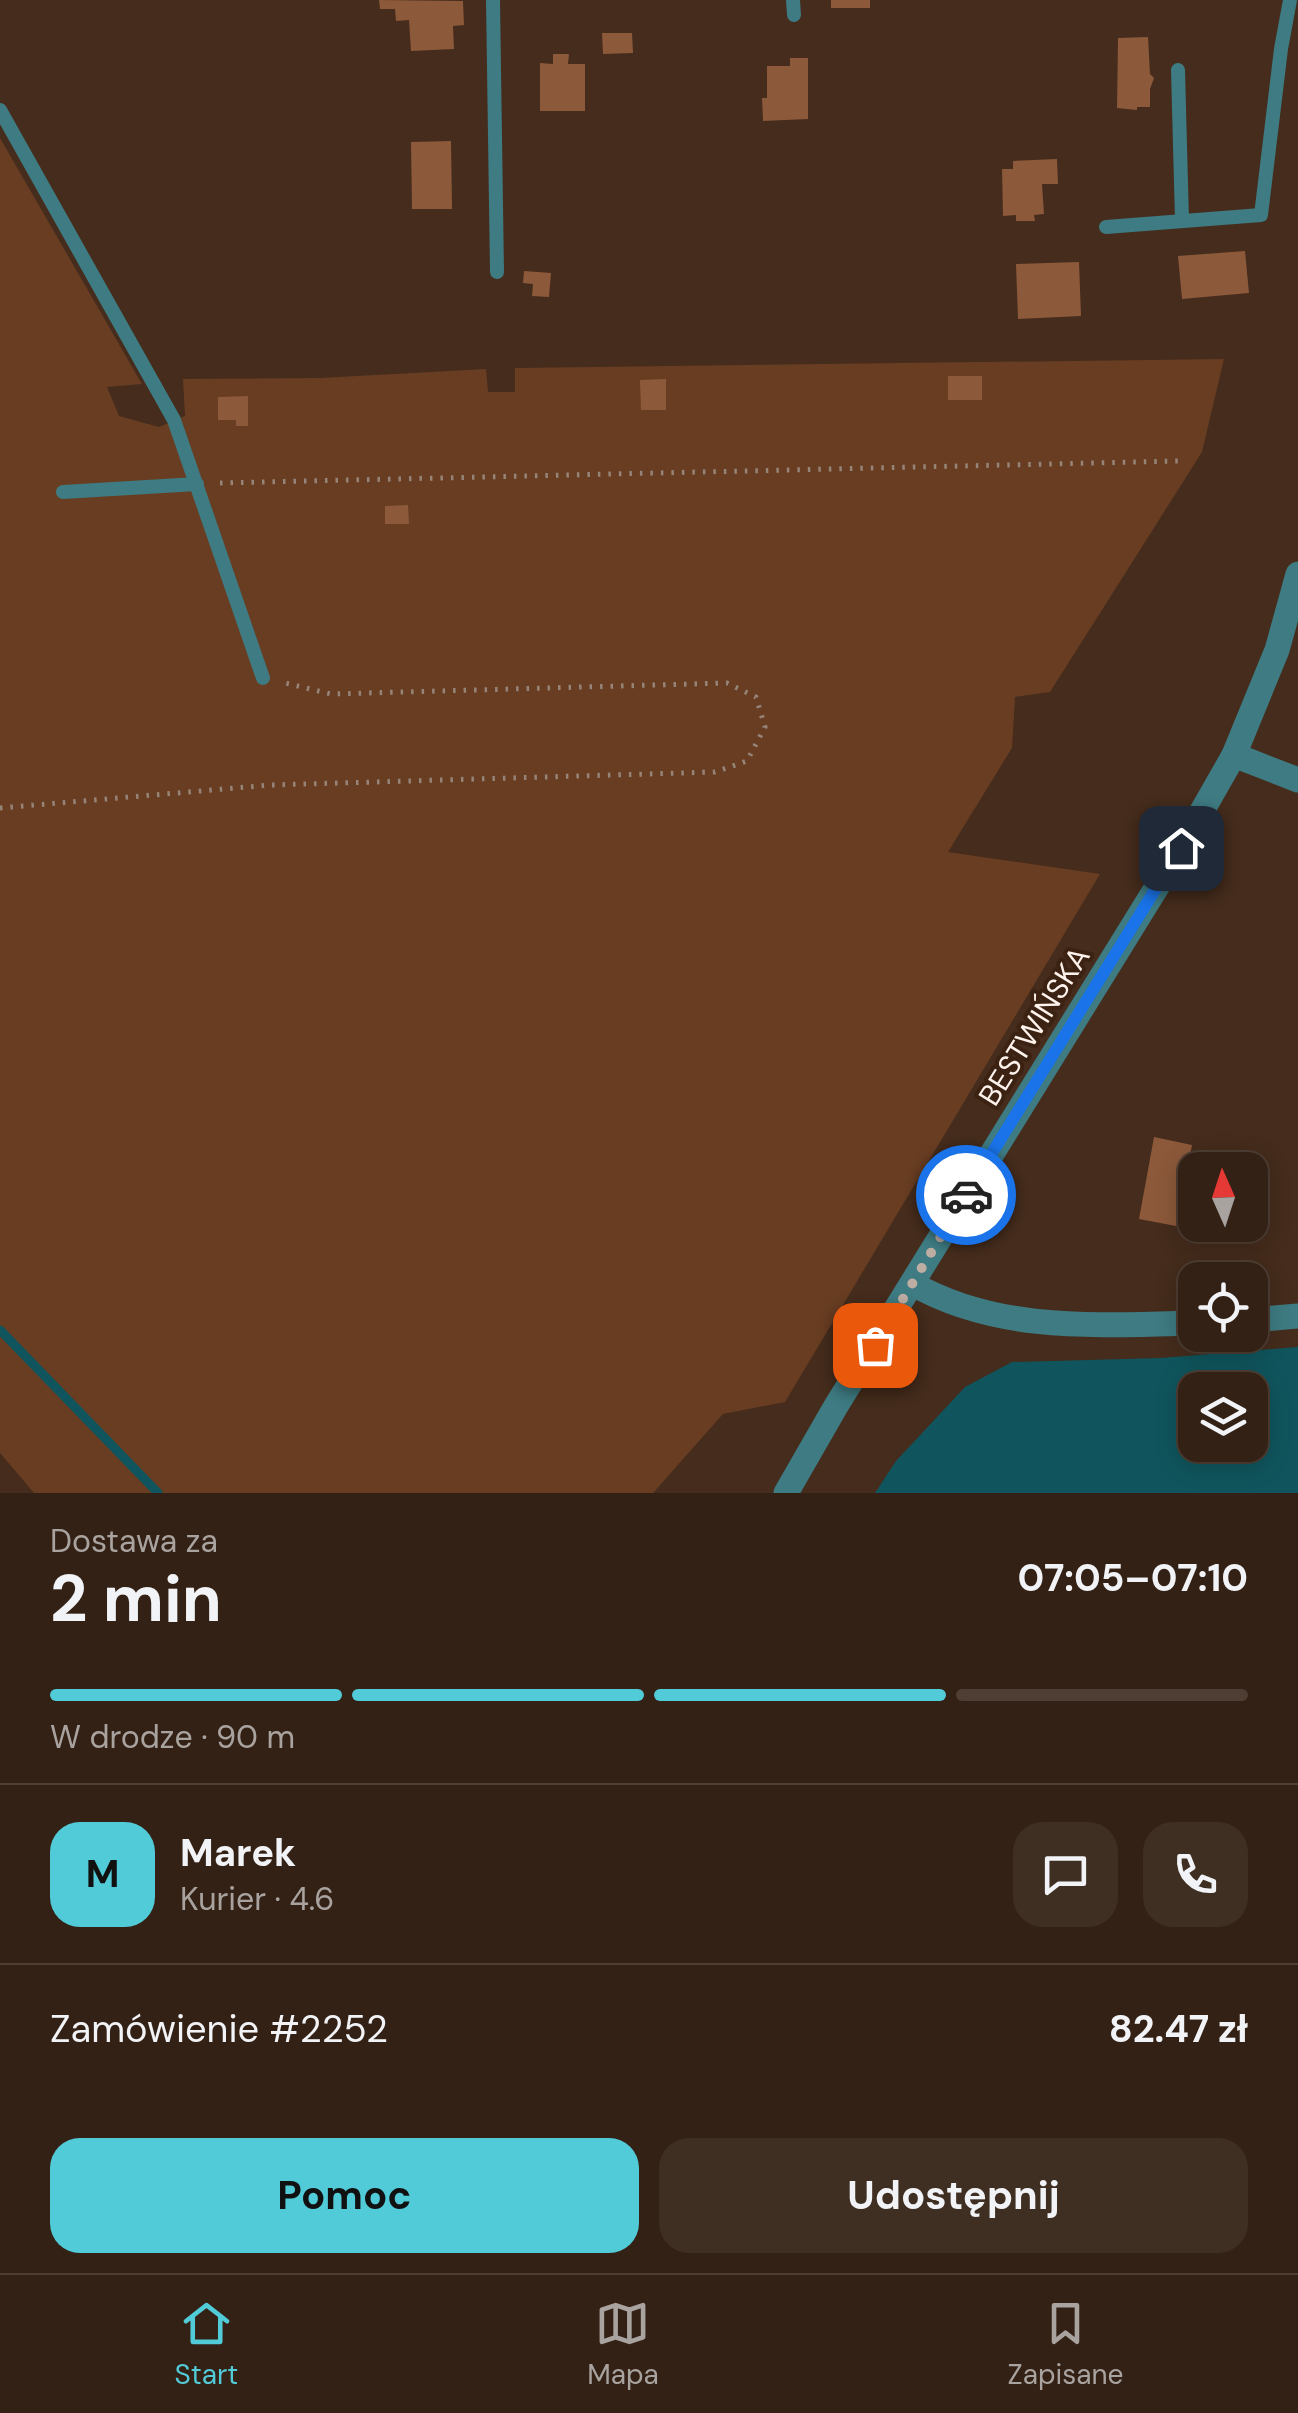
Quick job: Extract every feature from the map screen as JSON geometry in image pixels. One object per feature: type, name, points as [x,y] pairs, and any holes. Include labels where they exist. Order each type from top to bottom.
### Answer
[{"type":"street","name":"BESTWIŃSKA","points":[[786,1493],[1181,848],[1234,754],[1277,650],[1298,574]]},
{"type":"street","points":[[1234,754],[1298,780]]},
{"type":"street","points":[[913,1284],[942,1300],[971,1309],[1037,1322],[1178,1323]]},
{"type":"street","points":[[1268,1318],[1298,1316]]},
{"type":"lane","points":[[493,0],[498,272]]},
{"type":"lane","points":[[1106,228],[1262,214],[1290,0]]},
{"type":"lane","points":[[1178,70],[1182,221]]},
{"type":"lane","points":[[0,110],[174,420],[263,678]]},
{"type":"lane","points":[[63,492],[197,484]]},
{"type":"path","points":[[197,484],[1180,461]]},
{"type":"path","points":[[0,808],[271,785],[715,772],[748,761],[765,727],[756,697],[727,682],[331,694],[263,678]]},
{"type":"shaded area","points":[[0,138],[142,384],[107,387],[119,416],[159,427],[185,416],[183,379],[320,378],[486,369],[488,392],[515,392],[515,368],[1224,359],[1202,452],[1050,692],[1015,697],[1012,748],[948,852],[1100,874],[785,1402],[723,1414],[653,1493],[34,1493],[0,1453]]},
{"type":"water","points":[[1298,1347],[1298,1493],[875,1493],[896,1461],[965,1387],[1012,1362],[1161,1358]]},
{"type":"building","points":[[379,0],[463,1],[464,25],[453,26],[454,49],[411,51],[409,20],[396,21],[395,9],[380,9]]},
{"type":"building","points":[[831,0],[870,0],[870,8],[831,8]]},
{"type":"building","points":[[602,33],[632,33],[633,53],[603,54]]},
{"type":"building","points":[[1148,37],[1150,74],[1154,78],[1150,107],[1117,108],[1118,38]]},
{"type":"building","points":[[553,54],[569,54],[568,64],[585,64],[585,111],[540,111],[540,63],[553,64]]},
{"type":"building","points":[[790,58],[808,58],[808,119],[763,121],[767,66],[790,66]]},
{"type":"building","points":[[451,141],[452,209],[412,209],[411,142]]},
{"type":"building","points":[[1057,159],[1058,184],[1042,184],[1044,214],[1034,215],[1035,221],[1003,216],[1002,169],[1013,169],[1013,161]]},
{"type":"building","points":[[1245,251],[1249,293],[1182,299],[1178,256]]},
{"type":"building","points":[[1079,262],[1081,316],[1018,319],[1016,264]]},
{"type":"building","points":[[524,271],[551,273],[549,297],[532,296],[533,284],[523,283]]},
{"type":"building","points":[[948,376],[982,376],[982,400],[948,400]]},
{"type":"building","points":[[666,379],[666,410],[641,410],[640,380]]},
{"type":"building","points":[[248,396],[248,426],[236,426],[236,420],[218,420],[218,397]]},
{"type":"building","points":[[408,505],[409,524],[385,524],[385,506]]},
{"type":"building","points":[[1154,1137],[1192,1145],[1191,1152],[1178,1152],[1176,1226],[1139,1219]]},
{"type":"waterway","points":[[0,1330],[158,1493]]},
{"type":"way so far","points":[[875,1345],[966,1195]]},
{"type":"route","points":[[966,1195],[1181,848]]}]
